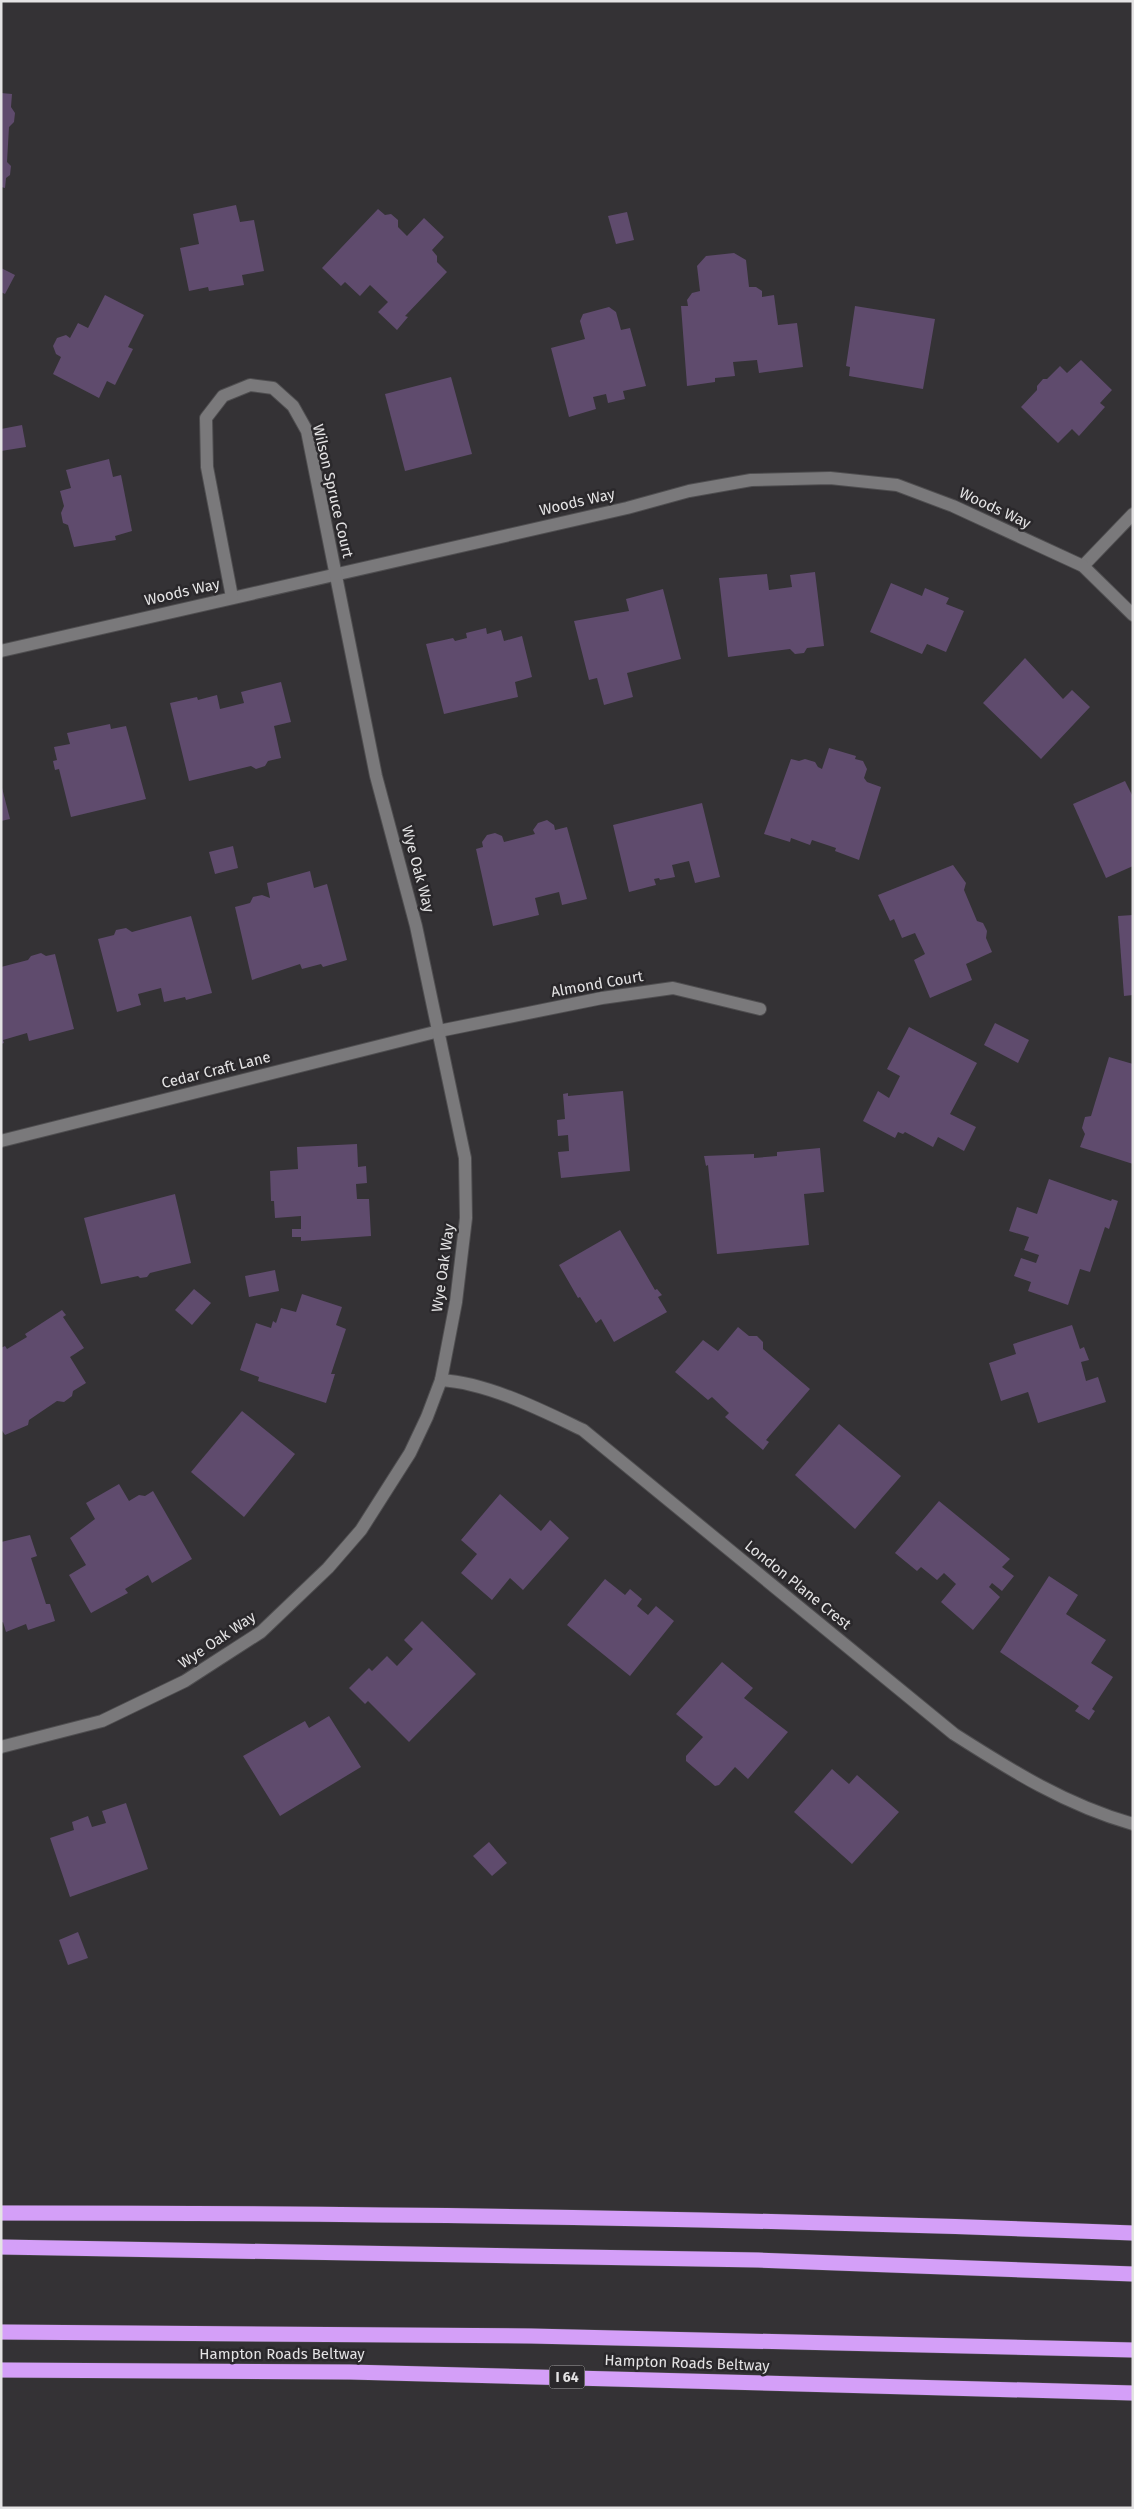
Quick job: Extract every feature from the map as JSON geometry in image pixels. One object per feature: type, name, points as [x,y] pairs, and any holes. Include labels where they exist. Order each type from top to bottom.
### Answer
[{"type":"highway","points":[[1,2213],[644,2219],[1133,2233]]},
{"type":"highway","points":[[1,2247],[748,2260],[1133,2274]]},
{"type":"highway","points":[[1,2332],[531,2336],[1133,2350]]},
{"type":"highway","name":"Hampton Roads Beltway","points":[[1,2370],[350,2372],[1133,2393]]},
{"type":"street","name":"Wilson Spruce Court","points":[[232,597],[207,467],[206,418],[223,396],[250,385],[273,388],[293,406],[307,431],[335,574]]},
{"type":"street","name":"Woods Way","points":[[1,651],[688,491],[751,480],[830,478],[896,485],[952,506],[1083,566],[1133,615]]},
{"type":"street","points":[[1083,566],[1133,514]]},
{"type":"street","name":"Wye Oak Way","points":[[1,1746],[102,1721],[185,1681],[261,1632],[328,1568],[361,1530],[410,1453],[427,1417],[441,1380],[456,1302],[466,1218],[465,1158],[416,926],[376,776],[335,574]]},
{"type":"street","name":"Almond Court","points":[[439,1031],[602,998],[673,988],[760,1009]]},
{"type":"street","name":"Cedar Craft Lane","points":[[1,1141],[439,1031]]},
{"type":"street","name":"London Plane Crest","points":[[441,1380],[454,1381],[525,1402],[583,1430],[954,1734],[1021,1776],[1096,1814],[1133,1824]]},
{"type":"building","points":[[1,93],[12,94],[11,107],[15,113],[14,122],[9,127],[7,162],[11,166],[10,175],[6,178],[5,188],[1,187]]},
{"type":"building","points":[[236,205],[240,222],[254,220],[264,271],[242,275],[244,285],[209,291],[208,287],[189,291],[180,248],[199,244],[193,214]]},
{"type":"building","points":[[378,209],[385,215],[391,214],[398,220],[398,227],[407,236],[424,218],[444,237],[432,250],[437,256],[437,262],[447,272],[405,316],[408,317],[397,330],[378,312],[388,302],[370,285],[360,296],[345,282],[341,286],[322,268]]},
{"type":"building","points":[[627,212],[634,240],[616,244],[608,216]]},
{"type":"building","points":[[734,253],[746,260],[749,287],[756,287],[762,291],[762,297],[774,295],[778,325],[797,323],[803,367],[759,373],[757,360],[733,362],[735,376],[715,378],[715,382],[687,386],[681,306],[688,306],[687,300],[692,293],[700,291],[697,266],[706,256]]},
{"type":"building","points":[[1,268],[15,275],[5,294],[1,292]]},
{"type":"building","points":[[105,295],[144,315],[128,347],[133,349],[115,385],[107,381],[99,398],[53,374],[61,357],[56,354],[53,346],[57,338],[66,335],[70,338],[78,323],[88,328]]},
{"type":"building","points":[[855,306],[935,319],[923,389],[849,376],[850,367],[846,366]]},
{"type":"building","points":[[609,307],[616,312],[621,330],[630,328],[646,386],[623,391],[625,399],[608,403],[606,394],[593,397],[596,409],[569,417],[551,348],[585,339],[580,321],[583,314]]},
{"type":"building","points":[[1081,360],[1112,390],[1100,403],[1105,407],[1079,436],[1072,429],[1058,443],[1021,407],[1037,390],[1037,386],[1043,379],[1047,379],[1060,366],[1067,373]]},
{"type":"building","points":[[451,377],[472,454],[405,471],[385,394]]},
{"type":"building","points":[[22,425],[26,447],[1,451],[1,429]]},
{"type":"building","points":[[109,459],[113,477],[121,475],[132,531],[115,536],[116,540],[74,547],[68,525],[63,523],[61,513],[64,506],[60,491],[71,488],[66,470]]},
{"type":"building","points":[[815,572],[824,646],[807,648],[804,653],[795,654],[790,649],[728,657],[719,578],[767,574],[769,590],[792,587],[790,575]]},
{"type":"building","points":[[891,583],[922,596],[925,588],[949,598],[946,604],[964,611],[946,652],[927,644],[922,654],[870,632]]},
{"type":"building","points":[[663,589],[681,659],[627,673],[633,697],[604,705],[597,678],[589,680],[574,621],[629,611],[626,599]]},
{"type":"building","points":[[486,628],[487,634],[501,630],[504,641],[522,636],[532,677],[515,682],[518,697],[444,714],[426,644],[453,638],[455,641],[467,638],[466,633]]},
{"type":"building","points":[[1025,658],[1063,699],[1072,690],[1090,707],[1041,759],[983,703]]},
{"type":"building","points":[[281,682],[291,722],[274,726],[281,758],[268,761],[265,766],[256,769],[251,766],[189,781],[170,703],[197,697],[198,700],[217,695],[220,709],[244,703],[241,692]]},
{"type":"building","points":[[110,724],[111,729],[126,726],[146,799],[71,817],[59,769],[55,770],[53,761],[57,760],[54,747],[70,744],[67,733]]},
{"type":"building","points":[[829,748],[856,756],[855,759],[863,761],[867,769],[864,778],[867,782],[881,787],[859,860],[835,851],[836,848],[812,840],[810,845],[791,838],[790,842],[764,834],[791,759],[799,761],[805,759],[815,762],[822,769]]},
{"type":"building","points":[[1125,781],[1133,797],[1133,866],[1106,878],[1073,804]]},
{"type":"building","points":[[1,784],[10,819],[1,821]]},
{"type":"building","points":[[702,803],[720,877],[695,883],[689,861],[672,865],[675,877],[660,880],[659,878],[654,879],[656,885],[629,892],[613,825]]},
{"type":"building","points":[[547,820],[554,825],[555,830],[567,827],[587,899],[562,905],[559,892],[535,898],[539,915],[493,926],[476,849],[483,847],[482,842],[487,835],[495,833],[502,836],[504,842],[535,834],[533,830],[538,823]]},
{"type":"building","points":[[233,846],[238,868],[215,874],[209,852]]},
{"type":"building","points":[[953,865],[966,883],[964,890],[977,921],[983,923],[987,931],[986,938],[992,952],[966,964],[972,980],[930,998],[914,960],[925,954],[915,933],[902,938],[894,919],[890,921],[878,895]]},
{"type":"building","points":[[310,871],[314,888],[327,884],[347,960],[323,967],[321,964],[302,969],[300,964],[252,980],[235,907],[250,903],[253,897],[262,895],[270,898],[267,883]]},
{"type":"building","points":[[1133,915],[1133,995],[1124,996],[1118,916]]},
{"type":"building","points":[[191,916],[212,993],[186,1000],[185,997],[164,1002],[161,988],[138,994],[141,1005],[117,1012],[98,939],[114,935],[116,930],[126,928],[132,932]]},
{"type":"building","points":[[41,953],[46,956],[55,954],[74,1029],[29,1041],[27,1033],[3,1040],[4,1043],[1,1044],[1,967],[28,960],[31,956]]},
{"type":"building","points":[[995,1023],[1029,1040],[1018,1063],[984,1045]]},
{"type":"building","points":[[909,1027],[977,1063],[950,1114],[976,1127],[964,1151],[938,1137],[933,1147],[905,1132],[903,1134],[898,1132],[895,1138],[863,1121],[878,1091],[889,1098],[900,1076],[887,1069]]},
{"type":"building","points":[[1109,1057],[1133,1064],[1133,1164],[1080,1147],[1085,1134],[1082,1128],[1085,1117],[1091,1116]]},
{"type":"building","points":[[623,1091],[630,1171],[561,1178],[558,1152],[569,1151],[568,1135],[558,1136],[557,1120],[565,1119],[563,1094],[568,1093],[568,1096]]},
{"type":"building","points":[[357,1144],[358,1167],[366,1166],[367,1183],[356,1184],[357,1199],[369,1199],[371,1236],[301,1241],[301,1237],[292,1237],[292,1229],[301,1229],[301,1216],[275,1218],[274,1201],[271,1201],[270,1171],[298,1169],[297,1147]]},
{"type":"building","points":[[820,1148],[824,1192],[804,1194],[809,1245],[717,1254],[708,1165],[706,1166],[704,1156],[754,1154],[754,1158],[777,1156],[777,1152]]},
{"type":"building","points":[[1049,1179],[1111,1201],[1112,1199],[1118,1201],[1109,1229],[1105,1227],[1090,1272],[1080,1269],[1068,1305],[1028,1291],[1031,1282],[1014,1276],[1021,1258],[1036,1263],[1039,1255],[1024,1250],[1029,1237],[1009,1231],[1017,1207],[1037,1214]]},
{"type":"building","points":[[175,1194],[191,1263],[150,1273],[147,1277],[140,1278],[138,1276],[101,1284],[84,1218]]},
{"type":"building","points":[[620,1230],[655,1290],[657,1289],[662,1295],[658,1297],[667,1312],[614,1342],[601,1319],[596,1323],[580,1297],[578,1298],[559,1265]]},
{"type":"building","points":[[275,1270],[279,1291],[249,1297],[245,1276]]},
{"type":"building","points":[[194,1289],[211,1303],[192,1325],[175,1310]]},
{"type":"building","points":[[302,1294],[342,1307],[336,1325],[346,1329],[331,1374],[335,1374],[326,1403],[258,1381],[259,1377],[240,1370],[256,1323],[271,1328],[273,1321],[276,1323],[281,1308],[296,1312]]},
{"type":"building","points":[[62,1310],[66,1315],[63,1317],[84,1348],[70,1357],[86,1383],[73,1391],[72,1396],[64,1402],[57,1401],[29,1420],[28,1425],[5,1435],[1,1429],[1,1348],[5,1346],[7,1349],[27,1337],[25,1334]]},
{"type":"building","points":[[1072,1325],[1080,1349],[1084,1347],[1089,1360],[1081,1362],[1086,1381],[1098,1377],[1106,1402],[1038,1423],[1028,1392],[1001,1401],[989,1363],[1016,1354],[1013,1344]]},
{"type":"building","points":[[738,1327],[749,1336],[757,1336],[763,1342],[763,1349],[810,1389],[766,1440],[769,1442],[763,1450],[725,1417],[729,1413],[712,1397],[708,1400],[675,1372],[703,1340],[718,1351]]},
{"type":"building","points":[[242,1411],[295,1454],[244,1517],[191,1472]]},
{"type":"building","points":[[839,1424],[901,1476],[855,1529],[795,1475]]},
{"type":"building","points":[[119,1484],[129,1501],[139,1495],[145,1496],[153,1491],[192,1559],[152,1583],[148,1575],[125,1589],[128,1593],[91,1613],[69,1575],[86,1565],[70,1538],[95,1519],[86,1503]]},
{"type":"building","points":[[500,1494],[541,1531],[550,1520],[569,1538],[523,1590],[510,1578],[492,1600],[461,1573],[477,1554],[461,1540]]},
{"type":"building","points":[[939,1501],[1010,1559],[1002,1567],[1014,1576],[1002,1591],[992,1583],[989,1587],[1000,1597],[973,1630],[941,1602],[956,1584],[944,1573],[937,1580],[921,1567],[917,1571],[895,1553]]},
{"type":"building","points":[[30,1535],[37,1556],[31,1558],[46,1604],[50,1604],[55,1621],[28,1630],[26,1624],[6,1632],[3,1622],[1,1623],[1,1542]]},
{"type":"building","points":[[1049,1576],[1078,1595],[1066,1614],[1106,1640],[1091,1663],[1113,1677],[1092,1709],[1095,1711],[1089,1720],[1075,1711],[1079,1706],[1000,1652]]},
{"type":"building","points":[[605,1579],[625,1595],[630,1589],[642,1599],[637,1606],[648,1615],[656,1606],[674,1621],[630,1676],[567,1625]]},
{"type":"building","points":[[422,1621],[476,1674],[409,1742],[368,1701],[365,1704],[349,1688],[369,1668],[372,1671],[387,1656],[397,1666],[413,1649],[404,1640]]},
{"type":"building","points":[[722,1662],[753,1688],[744,1698],[788,1732],[748,1779],[735,1767],[719,1785],[715,1786],[686,1761],[686,1756],[703,1737],[676,1714]]},
{"type":"building","points":[[329,1716],[361,1767],[280,1816],[243,1756],[305,1721],[309,1728]]},
{"type":"building","points":[[832,1769],[849,1784],[857,1775],[899,1812],[852,1864],[794,1812]]},
{"type":"building","points":[[126,1803],[148,1869],[70,1897],[50,1838],[74,1830],[72,1822],[88,1816],[92,1827],[106,1823],[102,1811]]},
{"type":"building","points":[[489,1842],[507,1863],[492,1876],[473,1856]]},
{"type":"building","points":[[78,1932],[88,1958],[68,1965],[59,1940]]}]
